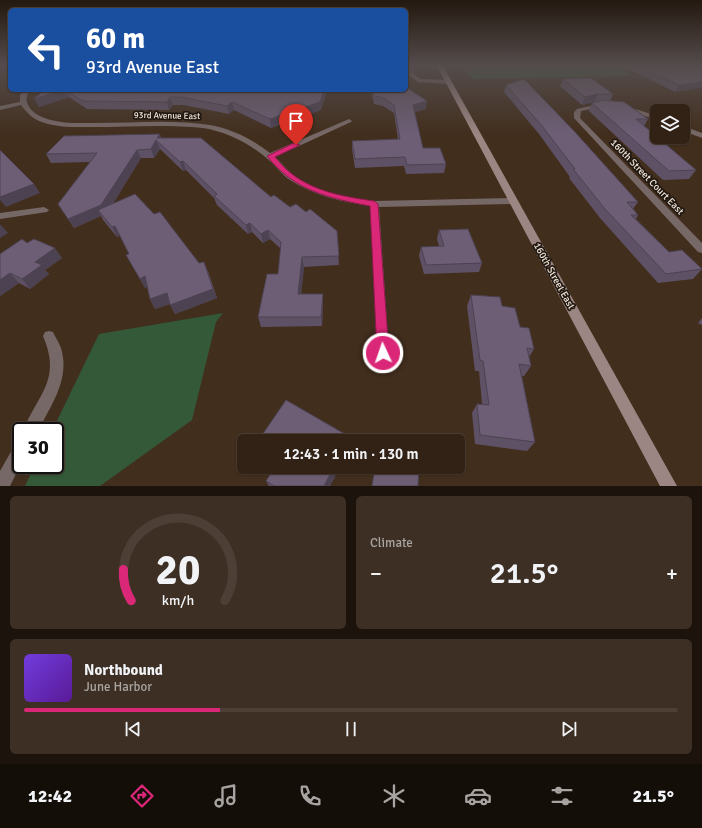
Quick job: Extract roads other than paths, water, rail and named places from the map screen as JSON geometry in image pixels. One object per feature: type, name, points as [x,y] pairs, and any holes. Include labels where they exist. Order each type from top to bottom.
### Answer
[{"type":"main road","name":"160th Street East","points":[[453,89],[669,486]]},
{"type":"street","points":[[0,108],[23,103],[23,95],[25,92]]},
{"type":"street","name":"93rd Avenue East","points":[[23,103],[27,110],[35,116],[49,122],[76,125],[202,126],[236,134],[248,140],[270,156],[289,176],[303,184],[337,197],[374,204],[512,200]]},
{"type":"street","name":"160th Street Court East","points":[[608,106],[594,106],[579,110],[576,112],[577,118],[702,250]]},
{"type":"street","points":[[620,107],[650,116]]},
{"type":"street","points":[[270,156],[348,121]]},
{"type":"street","points":[[690,131],[702,136]]},
{"type":"street","points":[[374,204],[383,353]]},
{"type":"street","points":[[0,216],[44,210]]},
{"type":"street","points":[[35,422],[54,384],[57,369],[56,354],[49,336]]},
{"type":"street","points":[[2,486],[12,466]]}]
